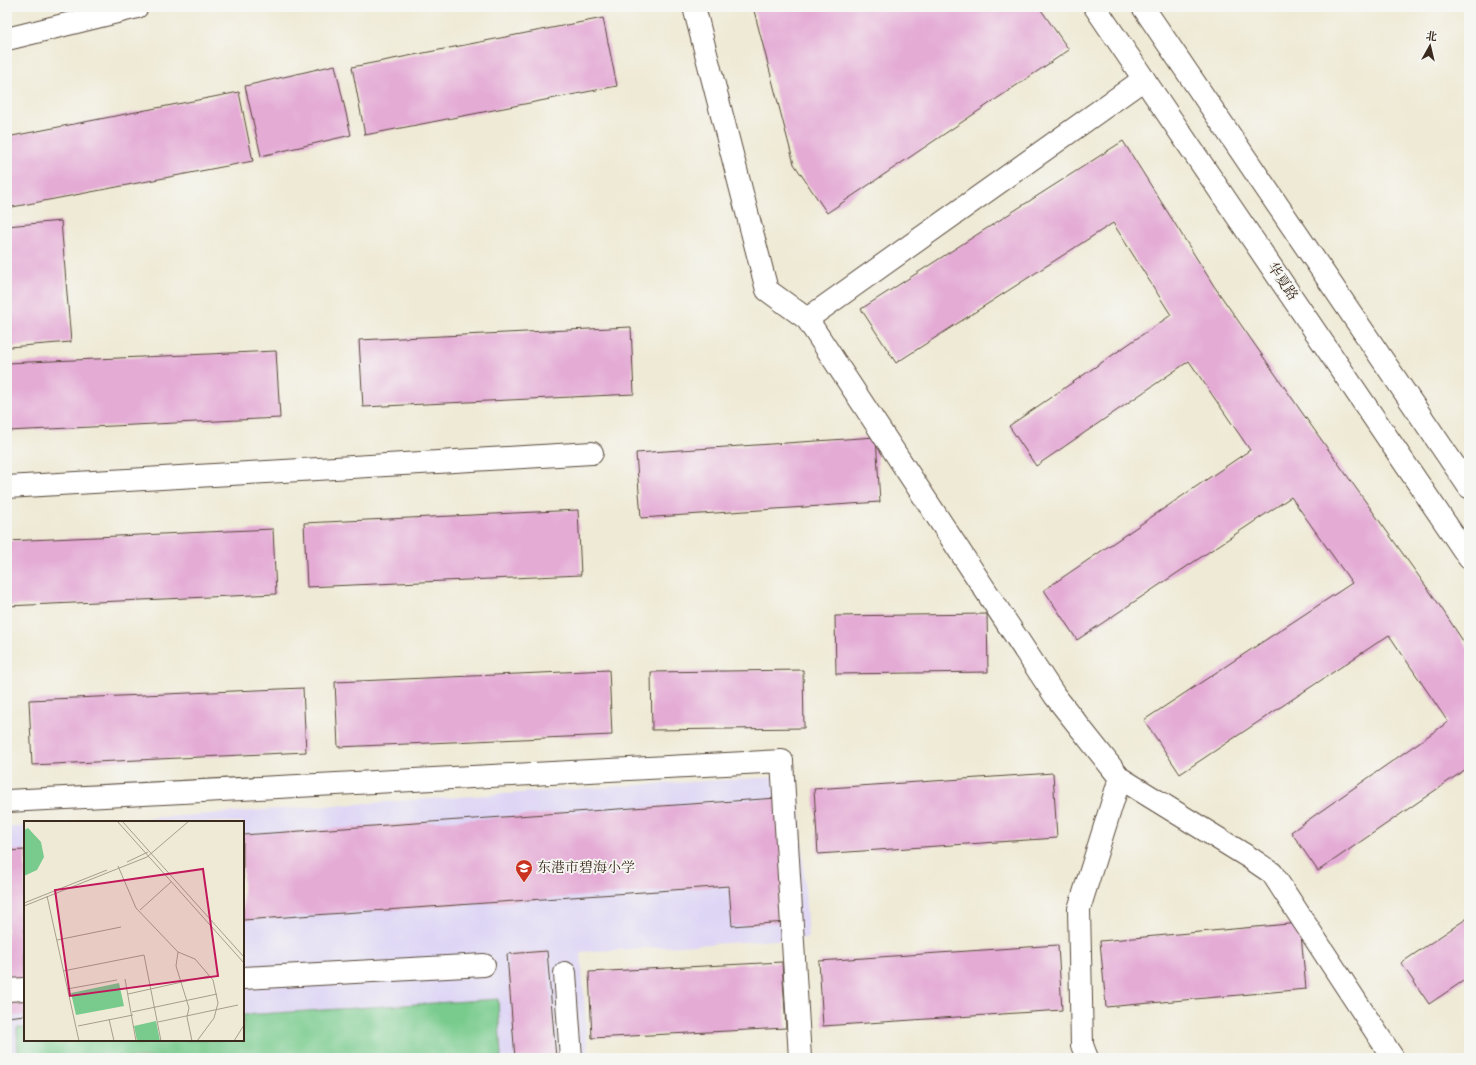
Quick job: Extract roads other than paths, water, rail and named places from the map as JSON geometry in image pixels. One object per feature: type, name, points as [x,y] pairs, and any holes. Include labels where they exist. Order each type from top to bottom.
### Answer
[{"type":"street","points":[[7,39],[137,7]]},
{"type":"street","points":[[694,7],[767,290],[807,319],[1055,696],[1120,778],[1272,873],[1393,1058]]},
{"type":"street","name":"华夏路","points":[[1095,7],[1469,558]]},
{"type":"street","points":[[1143,7],[1469,487]]},
{"type":"street","points":[[807,319],[1144,79]]},
{"type":"street","points":[[7,487],[592,453]]},
{"type":"street","points":[[7,801],[782,761],[800,1058]]},
{"type":"street","points":[[1087,1058],[1082,1045],[1079,909],[1120,778]]},
{"type":"street","points":[[244,978],[484,965]]},
{"type":"street","points":[[565,973],[571,1058]]},
{"type":"street","points":[[7,990],[24,990]]},
{"type":"place","name":"东港市碧海小学","points":[[524,883]]}]
